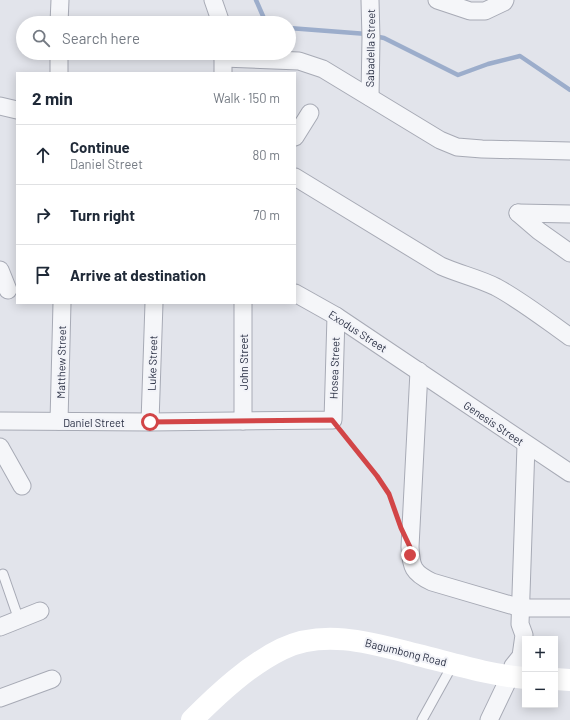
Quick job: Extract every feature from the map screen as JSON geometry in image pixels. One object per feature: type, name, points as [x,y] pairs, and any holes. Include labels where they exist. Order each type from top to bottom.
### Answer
[{"type":"main road","name":"Bagumbong Road","points":[[192,720],[206,706],[252,667],[282,649],[297,643],[320,640],[371,642],[490,673],[516,673]]},
{"type":"main road","points":[[558,680],[570,680]]},
{"type":"street","points":[[59,16],[60,0]]},
{"type":"street","points":[[213,0],[216,4],[219,16]]},
{"type":"street","name":"Sabadella Street","points":[[370,0],[370,97]]},
{"type":"street","points":[[437,0],[470,11],[485,11],[504,2],[505,0]]},
{"type":"street","points":[[59,60],[59,72]]},
{"type":"street","points":[[223,61],[299,61],[323,69],[440,140],[457,147],[570,151]]},
{"type":"street","points":[[0,106],[16,110]]},
{"type":"street","points":[[296,136],[310,113]]},
{"type":"street","points":[[296,178],[441,266],[455,273],[480,280],[515,298],[570,337]]},
{"type":"street","points":[[570,214],[518,213],[539,231],[570,253]]},
{"type":"street","points":[[0,270],[8,290]]},
{"type":"street","name":"Exodus Street","points":[[296,294],[336,316],[419,371]]},
{"type":"street","name":"Matthew Street","points":[[59,421],[62,304]]},
{"type":"street","name":"Luke Street","points":[[150,422],[154,304]]},
{"type":"street","name":"John Street","points":[[243,304],[243,421]]},
{"type":"street","name":"Hosea Street","points":[[332,420],[336,316]]},
{"type":"street","points":[[419,371],[410,547],[411,564],[415,571],[422,577],[432,582],[520,616],[570,608]]},
{"type":"street","name":"Genesis Street","points":[[419,371],[570,473]]},
{"type":"street","name":"Daniel Street","points":[[0,421],[150,422],[332,420]]},
{"type":"street","points":[[489,720],[516,673],[510,654],[512,634],[520,616],[526,444]]},
{"type":"street","points":[[1,453],[22,486]]},
{"type":"street","points":[[0,628],[40,611]]},
{"type":"street","points":[[0,698],[52,679]]},
{"type":"lane","points":[[3,574],[19,620]]},
{"type":"lane","points":[[422,720],[453,664]]},
{"type":"path","points":[[332,420],[377,476],[389,494],[396,515]]},
{"type":"waterway","points":[[256,0],[263,16]]},
{"type":"waterway","points":[[296,29],[367,34]]},
{"type":"waterway","points":[[374,36],[384,38],[458,75],[488,64],[520,56],[570,90]]},
{"type":"route","points":[[150,422],[332,420],[377,476],[389,494],[401,528],[410,547],[410,555]]}]
